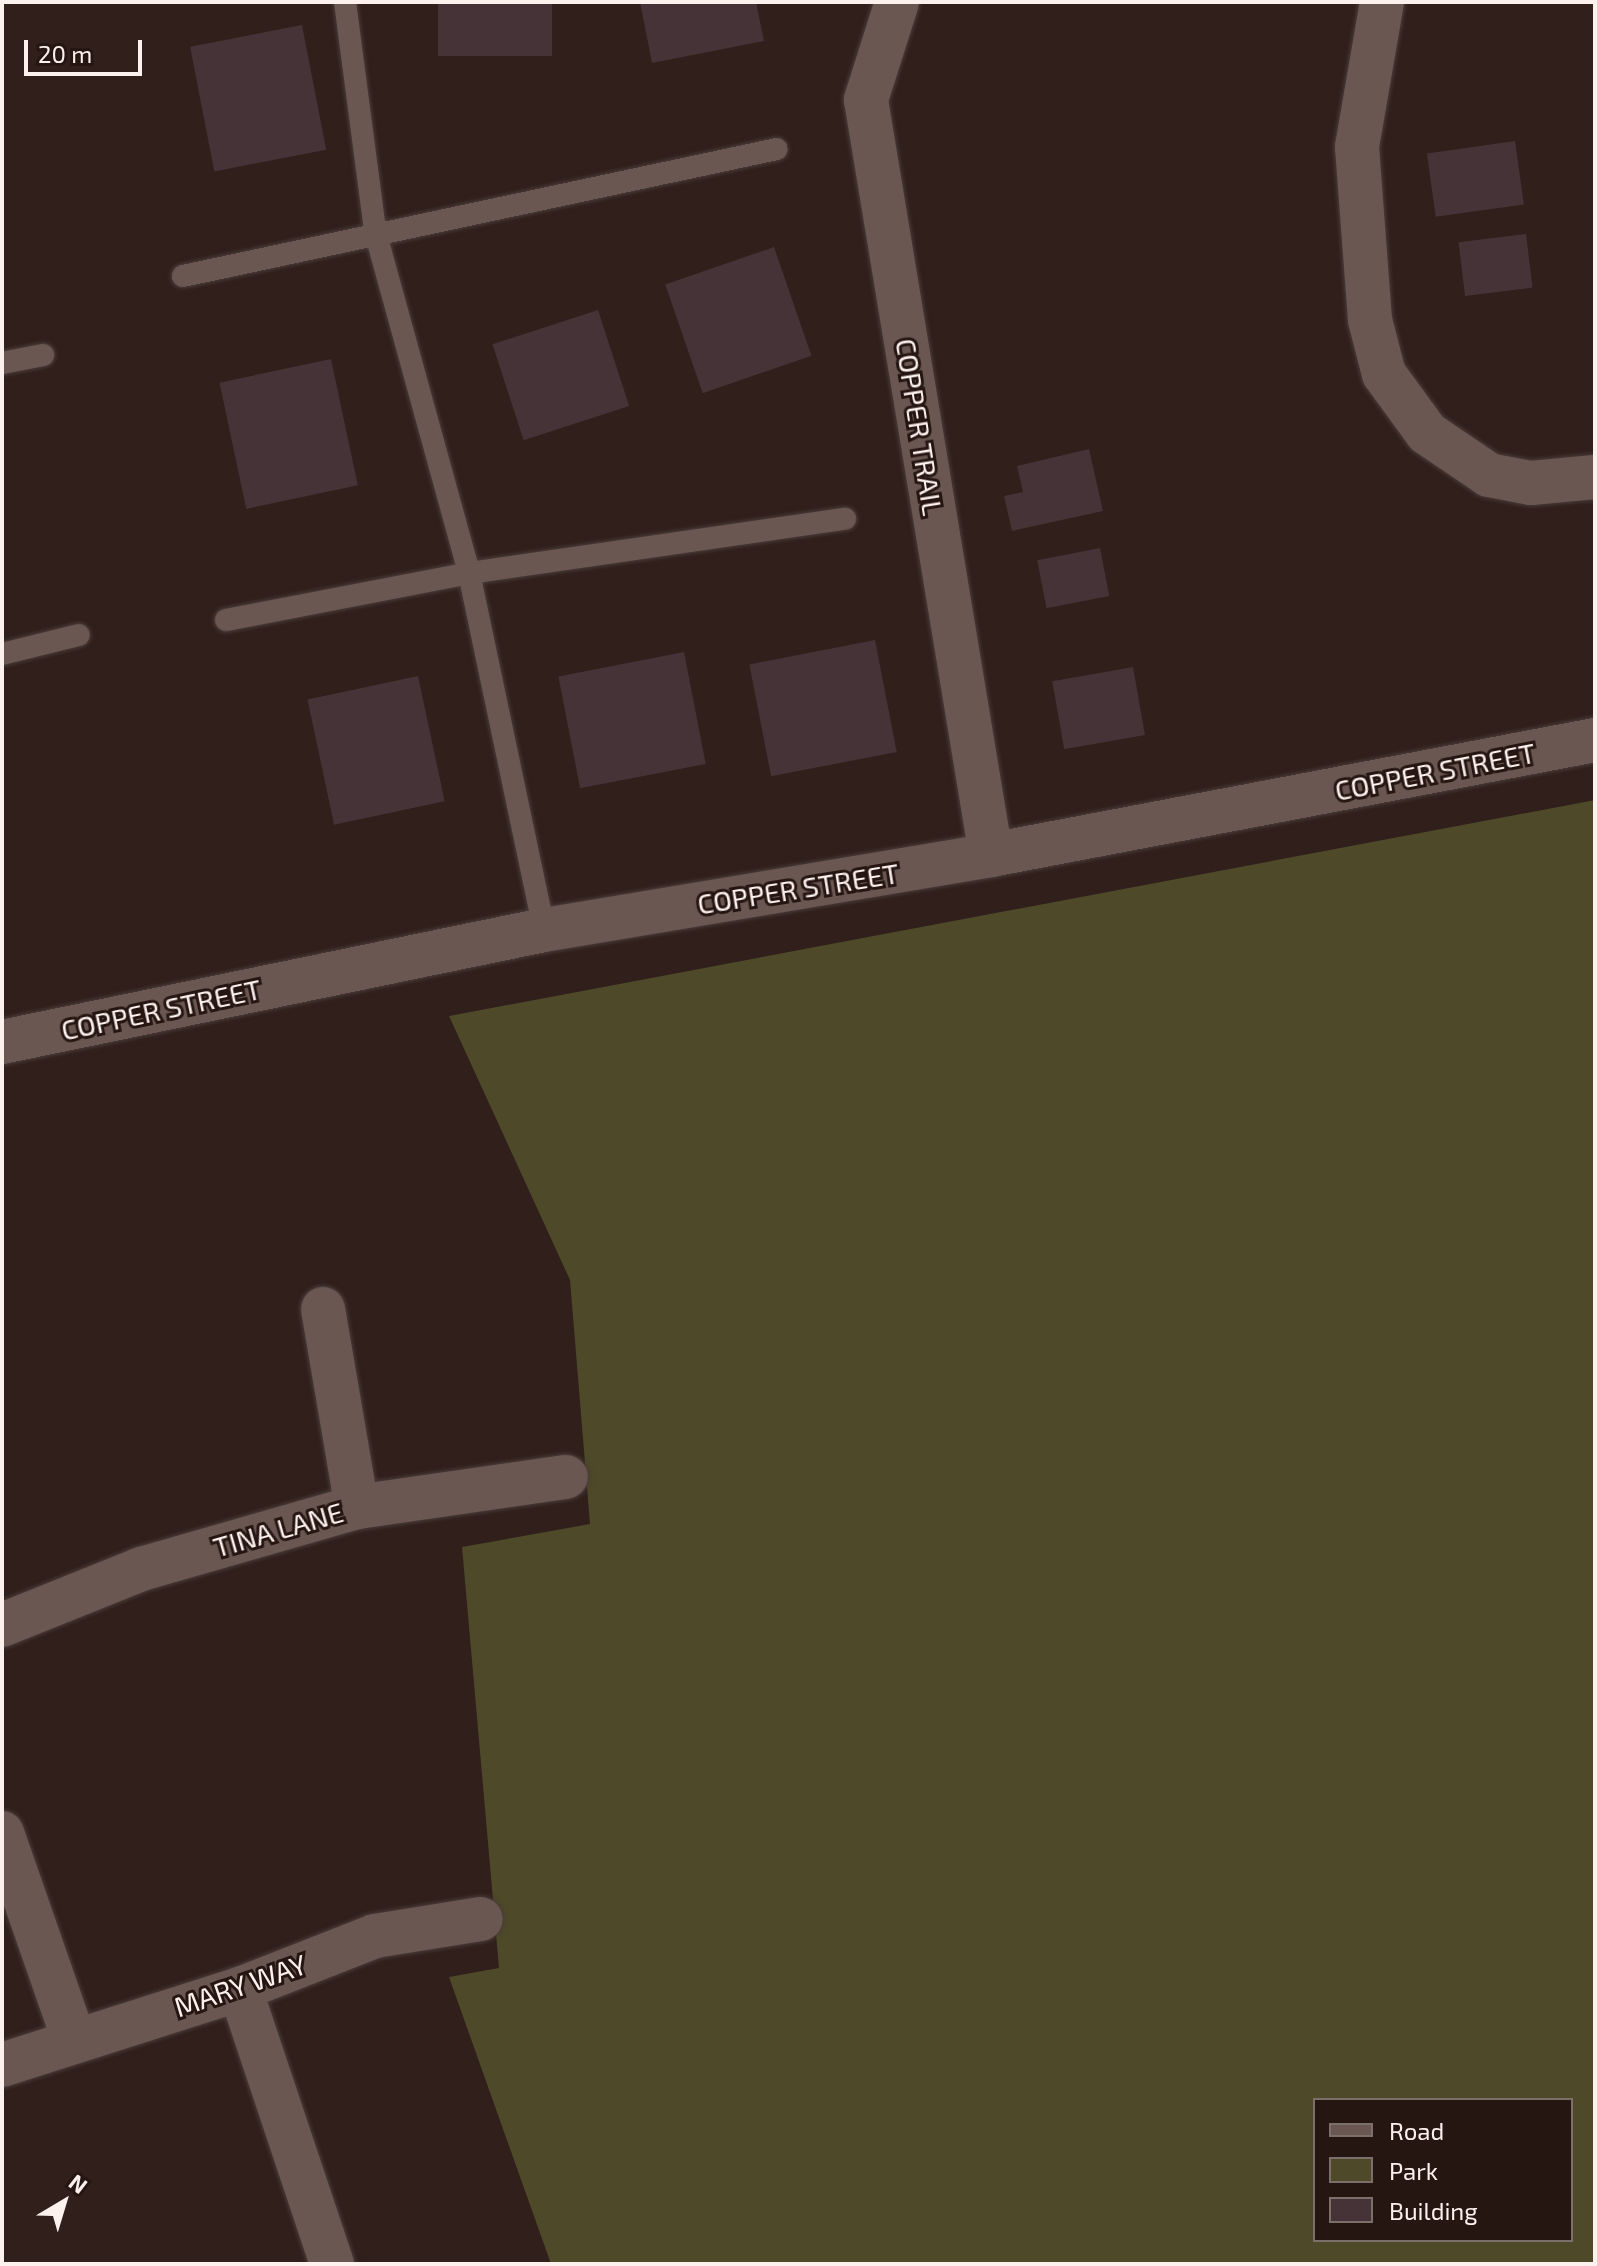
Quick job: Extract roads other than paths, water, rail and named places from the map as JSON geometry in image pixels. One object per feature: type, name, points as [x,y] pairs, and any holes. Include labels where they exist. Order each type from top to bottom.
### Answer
[{"type":"street","name":"COPPER TRAIL","points":[[897,2],[866,100],[991,855]]},
{"type":"street","points":[[1382,2],[1357,147],[1370,320],[1384,374],[1427,433],[1489,475],[1531,483],[1595,477]]},
{"type":"street","name":"COPPER STREET","points":[[2,1042],[544,930],[991,855],[1595,740]]},
{"type":"street","points":[[323,1309],[357,1507]]},
{"type":"street","name":"TINA LANE","points":[[2,1625],[141,1569],[357,1507],[566,1477]]},
{"type":"street","points":[[2,1833],[74,2040]]},
{"type":"street","name":"MARY WAY","points":[[2,2065],[240,1989],[375,1936],[481,1919]]},
{"type":"street","points":[[240,1989],[332,2264]]},
{"type":"lane","points":[[345,2],[375,231],[469,573],[544,930]]},
{"type":"lane","points":[[183,276],[375,231],[777,149]]},
{"type":"lane","points":[[2,363],[43,355]]},
{"type":"lane","points":[[226,620],[469,573],[845,519]]},
{"type":"lane","points":[[2,654],[79,635]]}]
